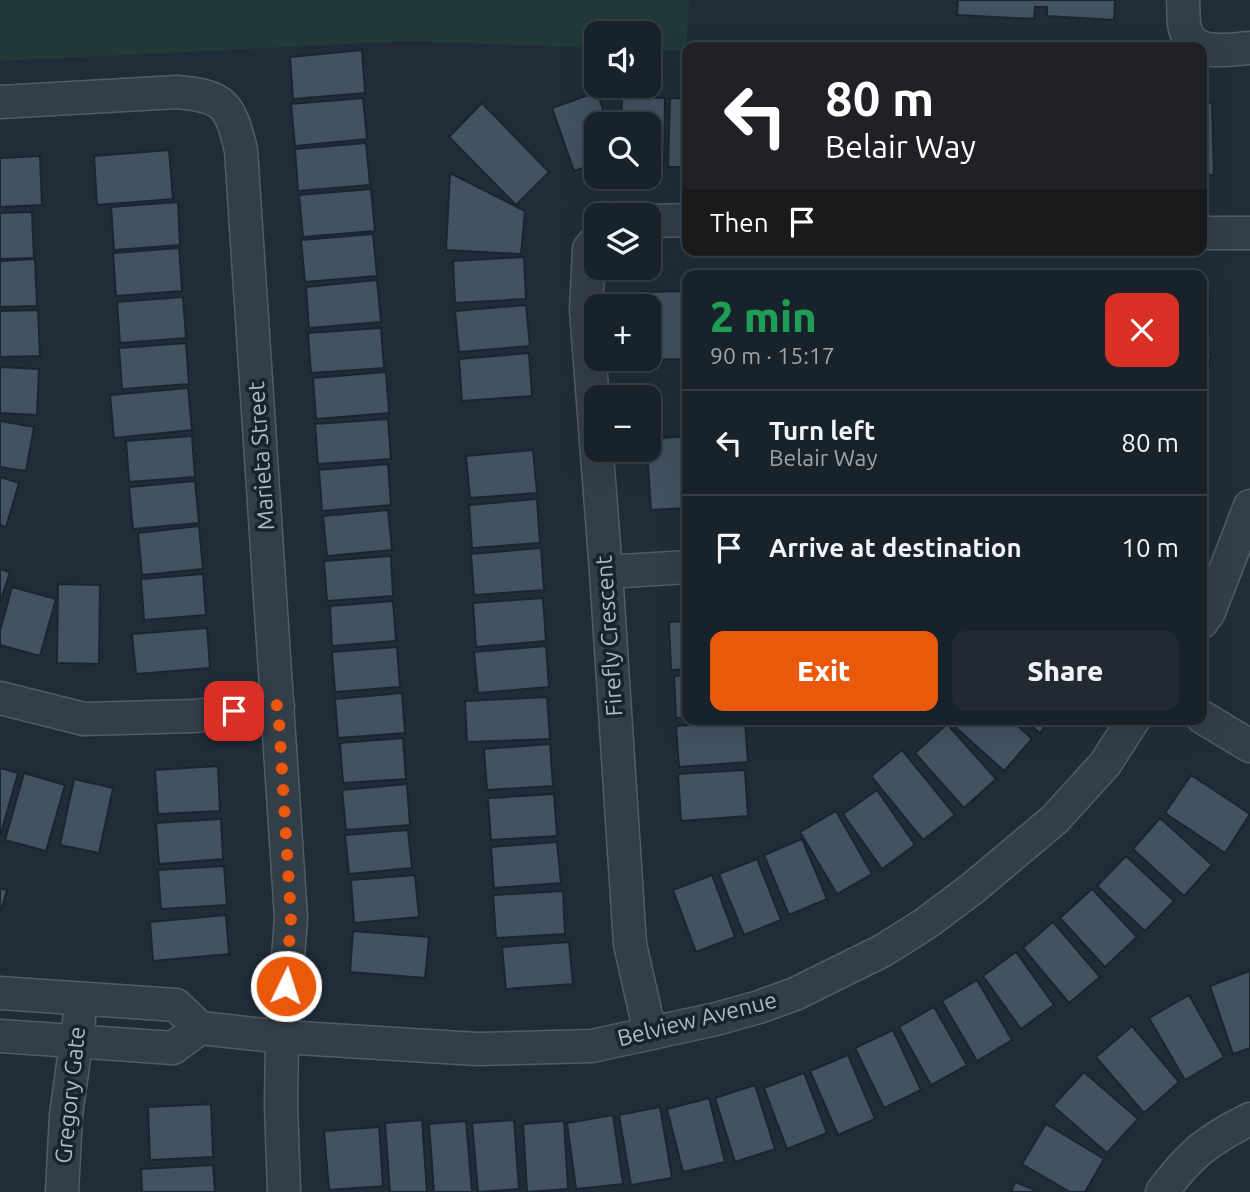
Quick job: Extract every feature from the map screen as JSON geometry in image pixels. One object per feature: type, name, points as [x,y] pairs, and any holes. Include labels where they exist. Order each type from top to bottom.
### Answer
[{"type":"street","points":[[1183,0],[1186,32],[1194,42]]},
{"type":"street","points":[[1207,48],[1250,48]]},
{"type":"street","name":"Marieta Street","points":[[0,102],[177,92],[203,94],[219,101],[228,111],[235,127],[241,150],[291,918],[282,1037],[281,1106],[285,1192]]},
{"type":"street","points":[[661,221],[682,220]]},
{"type":"street","points":[[1207,233],[1250,233]]},
{"type":"street","name":"Firefly Crescent","points":[[587,280],[586,310],[630,944],[650,1033]]},
{"type":"street","points":[[1207,615],[1250,506]]},
{"type":"street","points":[[606,572],[682,567]]},
{"type":"street","points":[[0,698],[84,719],[195,716],[278,705]]},
{"type":"street","points":[[1207,720],[1250,746]]},
{"type":"street","name":"Belview Avenue","points":[[200,1028],[282,1037],[477,1049],[592,1046],[759,1007],[795,994],[881,951],[925,924],[973,888],[1055,819],[1105,764],[1130,725]]},
{"type":"street","points":[[0,993],[176,1005],[200,1028],[173,1048],[0,1036]]},
{"type":"street","name":"Gregory Gate","points":[[62,1192],[66,1115],[82,998]]},
{"type":"street","points":[[1162,1192],[1180,1167],[1213,1138],[1250,1119]]},
{"type":"green space","points":[[0,0],[689,0],[687,42],[682,42],[682,51],[661,50],[661,21],[584,21],[584,48],[409,41],[0,61]]},
{"type":"building","points":[[958,0],[1115,0],[1114,20],[1047,16],[1047,7],[1035,7],[1034,19],[957,15]]},
{"type":"building","points":[[362,50],[365,93],[293,99],[290,57]]},
{"type":"building","points":[[584,97],[599,98],[604,112],[584,112],[584,168],[574,171],[552,108]]},
{"type":"building","points":[[363,98],[367,139],[295,146],[291,104]]},
{"type":"building","points":[[622,98],[665,98],[664,164],[661,164],[661,112],[621,112]]},
{"type":"building","points":[[670,98],[682,99],[682,167],[668,167]]},
{"type":"building","points":[[482,103],[549,172],[516,205],[449,137]]},
{"type":"building","points":[[1212,103],[1214,175],[1207,175],[1207,104]]},
{"type":"building","points":[[366,143],[370,185],[298,191],[295,149]]},
{"type":"building","points":[[169,150],[173,199],[97,205],[94,156]]},
{"type":"building","points":[[40,156],[42,205],[0,207],[0,158]]},
{"type":"building","points":[[450,173],[525,211],[521,254],[446,250]]},
{"type":"building","points":[[371,189],[375,231],[303,237],[299,195]]},
{"type":"building","points":[[178,202],[180,245],[114,250],[111,207]]},
{"type":"building","points":[[32,212],[34,258],[0,259],[0,213]]},
{"type":"building","points":[[373,234],[377,276],[305,282],[301,240]]},
{"type":"building","points":[[179,248],[182,291],[116,296],[113,253]]},
{"type":"building","points":[[524,257],[526,299],[455,303],[453,261]]},
{"type":"building","points":[[35,259],[37,306],[0,307],[0,261]]},
{"type":"building","points":[[377,280],[381,322],[309,328],[306,287]]},
{"type":"building","points":[[682,291],[682,359],[661,360],[661,294],[641,294]]},
{"type":"building","points":[[1207,291],[1209,291],[1207,337]]},
{"type":"building","points":[[183,297],[186,338],[120,343],[117,302]]},
{"type":"building","points":[[526,305],[530,346],[459,352],[455,311]]},
{"type":"building","points":[[38,310],[40,356],[0,357],[0,311]]},
{"type":"building","points":[[381,328],[384,368],[311,373],[308,333]]},
{"type":"building","points":[[186,343],[189,384],[122,389],[119,348]]},
{"type":"building","points":[[529,353],[532,396],[462,401],[459,359]]},
{"type":"building","points":[[1207,353],[1211,354],[1207,377]]},
{"type":"building","points":[[0,367],[39,369],[37,415],[0,413]]},
{"type":"building","points":[[386,372],[389,413],[316,419],[313,378]]},
{"type":"building","points":[[188,388],[192,430],[114,438],[110,395]]},
{"type":"building","points":[[388,419],[391,459],[318,464],[315,424]]},
{"type":"building","points":[[0,421],[34,427],[26,471],[0,467]]},
{"type":"building","points":[[192,436],[195,477],[129,482],[126,441]]},
{"type":"building","points":[[682,436],[682,508],[651,510],[648,462],[661,462],[661,438]]},
{"type":"building","points":[[533,450],[537,493],[470,498],[466,456]]},
{"type":"building","points":[[388,464],[391,505],[322,511],[319,470]]},
{"type":"building","points":[[0,477],[19,483],[6,527],[0,525]]},
{"type":"building","points":[[195,481],[199,523],[133,529],[129,487]]},
{"type":"building","points":[[537,499],[540,543],[472,548],[469,505]]},
{"type":"building","points":[[388,510],[392,550],[327,556],[323,516]]},
{"type":"building","points":[[199,526],[203,569],[142,575],[138,533]]},
{"type":"building","points":[[541,548],[544,590],[474,595],[471,554]]},
{"type":"building","points":[[391,556],[393,596],[327,601],[324,561]]},
{"type":"building","points":[[0,569],[10,572],[0,603]]},
{"type":"building","points":[[203,574],[206,615],[144,620],[141,579]]},
{"type":"building","points":[[58,584],[100,585],[99,664],[57,663]]},
{"type":"building","points":[[12,587],[56,599],[40,656],[0,645],[0,631]]},
{"type":"building","points":[[543,598],[546,641],[476,647],[473,603]]},
{"type":"building","points":[[393,601],[396,641],[332,646],[330,606]]},
{"type":"building","points":[[682,621],[682,669],[671,670],[669,622]]},
{"type":"building","points":[[207,628],[210,668],[136,674],[132,634]]},
{"type":"building","points":[[546,646],[549,687],[478,693],[474,652]]},
{"type":"building","points":[[397,647],[400,687],[335,692],[332,652]]},
{"type":"building","points":[[682,675],[682,718],[676,718],[674,676]]},
{"type":"building","points":[[402,693],[405,733],[338,738],[335,699]]},
{"type":"building","points":[[547,697],[550,739],[467,742],[465,701]]},
{"type":"building","points":[[745,725],[748,762],[679,767],[676,726]]},
{"type":"building","points":[[948,725],[996,779],[964,808],[915,753]]},
{"type":"building","points":[[953,725],[1017,725],[1032,739],[1004,771]]},
{"type":"building","points":[[1030,725],[1046,725],[1040,733]]},
{"type":"building","points":[[403,738],[406,779],[343,783],[340,743]]},
{"type":"building","points":[[550,744],[553,786],[487,790],[484,749]]},
{"type":"building","points":[[902,750],[955,815],[923,840],[871,776]]},
{"type":"building","points":[[218,766],[220,811],[158,814],[155,770]]},
{"type":"building","points":[[0,768],[18,773],[1,833],[0,832]]},
{"type":"building","points":[[745,770],[748,816],[681,821],[678,774]]},
{"type":"building","points":[[24,773],[65,785],[46,851],[5,840]]},
{"type":"building","points":[[1191,775],[1250,814],[1225,853],[1165,813]]},
{"type":"building","points":[[74,779],[113,788],[99,853],[60,845]]},
{"type":"building","points":[[407,784],[410,825],[346,830],[342,790]]},
{"type":"building","points":[[877,790],[915,845],[882,869],[843,814]]},
{"type":"building","points":[[554,794],[557,836],[491,840],[488,798]]},
{"type":"building","points":[[836,811],[872,874],[837,894],[800,832]]},
{"type":"building","points":[[1160,818],[1212,865],[1184,896],[1133,849]]},
{"type":"building","points":[[221,819],[223,859],[159,864],[156,823]]},
{"type":"building","points":[[408,830],[412,868],[349,874],[345,835]]},
{"type":"building","points":[[802,839],[827,899],[789,915],[764,855]]},
{"type":"building","points":[[557,842],[561,883],[494,888],[491,847]]},
{"type":"building","points":[[1126,856],[1174,901],[1145,931],[1097,886]]},
{"type":"building","points":[[757,859],[781,920],[744,935],[719,874]]},
{"type":"building","points":[[224,866],[227,905],[161,909],[158,870]]},
{"type":"building","points":[[415,875],[419,917],[354,923],[351,880]]},
{"type":"building","points":[[712,875],[735,937],[696,952],[673,890]]},
{"type":"building","points":[[0,888],[7,890],[0,914]]},
{"type":"building","points":[[1092,889],[1137,937],[1105,967],[1060,918]]},
{"type":"building","points":[[563,891],[565,934],[496,938],[493,895]]},
{"type":"building","points":[[226,915],[229,954],[153,961],[150,922]]},
{"type":"building","points":[[1053,922],[1100,977],[1069,1003],[1023,948]]},
{"type":"building","points":[[353,931],[429,937],[425,978],[350,972]]},
{"type":"building","points":[[569,942],[573,984],[506,989],[502,947]]},
{"type":"building","points":[[1016,952],[1054,1005],[1021,1029],[983,976]]},
{"type":"building","points":[[1250,971],[1250,1048],[1233,1054],[1210,986]]},
{"type":"building","points":[[977,980],[1012,1040],[977,1061],[942,1001]]},
{"type":"building","points":[[1189,995],[1224,1057],[1185,1080],[1149,1018]]},
{"type":"building","points":[[934,1007],[967,1065],[931,1085],[899,1027]]},
{"type":"building","points":[[1132,1026],[1179,1082],[1144,1113],[1096,1057]]},
{"type":"building","points":[[893,1030],[921,1090],[884,1108],[855,1048]]},
{"type":"building","points":[[848,1055],[875,1119],[838,1135],[810,1071]]},
{"type":"building","points":[[1084,1072],[1138,1119],[1107,1153],[1053,1106]]},
{"type":"building","points":[[804,1073],[827,1133],[787,1149],[764,1088]]},
{"type":"building","points":[[755,1085],[775,1149],[735,1162],[715,1098]]},
{"type":"building","points":[[709,1098],[725,1162],[683,1172],[667,1109]]},
{"type":"building","points":[[211,1104],[213,1157],[150,1160],[148,1107]]},
{"type":"building","points":[[660,1107],[672,1178],[631,1185],[619,1115]]},
{"type":"building","points":[[613,1115],[623,1184],[576,1189],[567,1123]]},
{"type":"building","points":[[422,1120],[427,1192],[390,1192],[385,1123]]},
{"type":"building","points":[[514,1120],[519,1189],[478,1192],[472,1123]]},
{"type":"building","points":[[466,1121],[472,1192],[434,1192],[429,1124]]},
{"type":"building","points":[[564,1121],[568,1189],[527,1192],[523,1124]]},
{"type":"building","points":[[1046,1124],[1104,1159],[1085,1192],[1070,1192],[1022,1164]]},
{"type":"building","points":[[379,1127],[383,1186],[329,1190],[324,1131]]},
{"type":"building","points":[[213,1165],[215,1192],[142,1192],[141,1169]]},
{"type":"building","points":[[1015,1182],[1039,1192],[1011,1192]]},
{"type":"route","points":[[234,711],[278,705],[291,918],[286,986]]}]
